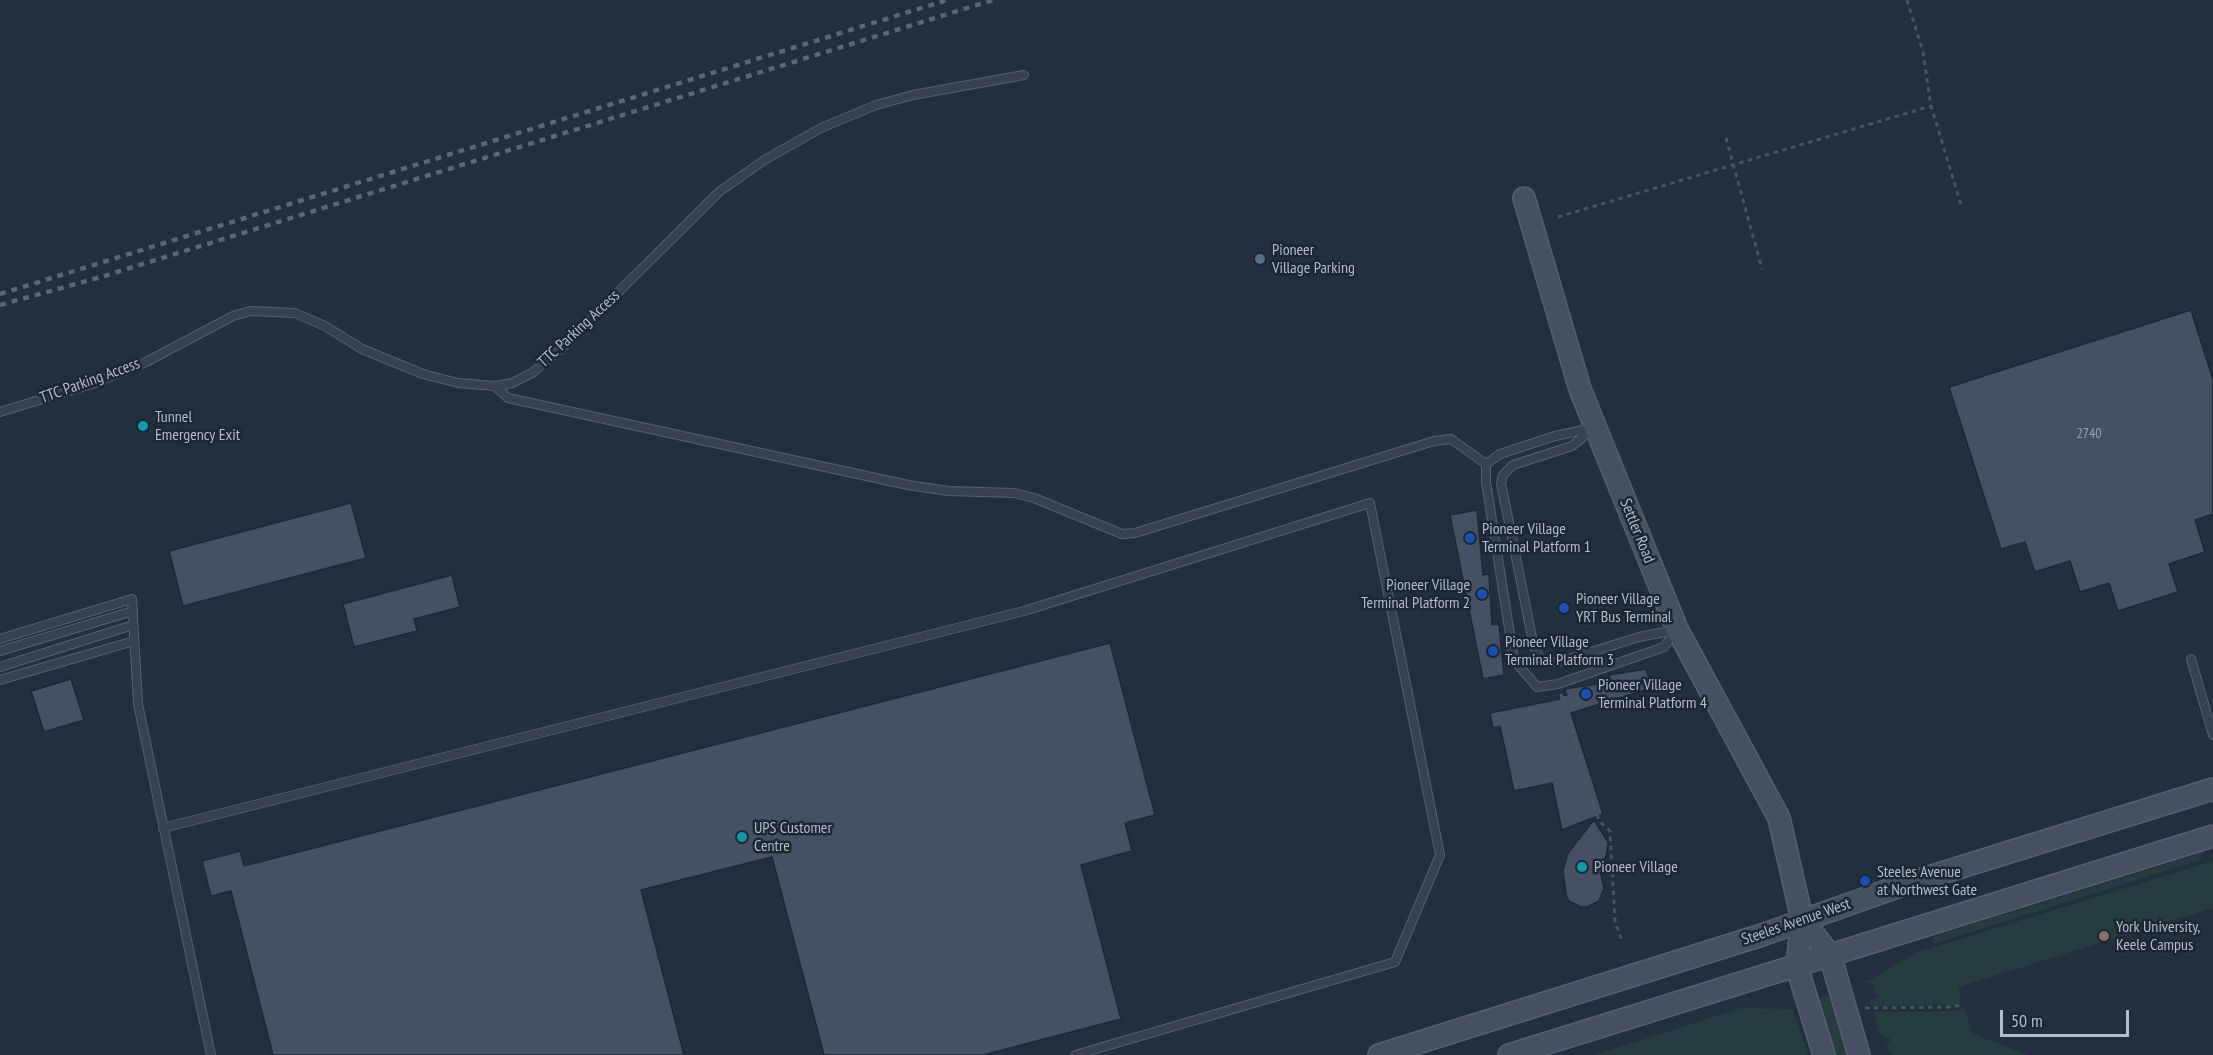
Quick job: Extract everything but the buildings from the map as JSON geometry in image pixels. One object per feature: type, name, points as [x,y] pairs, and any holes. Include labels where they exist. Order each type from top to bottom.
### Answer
[{"type":"main road","name":"Settler Road","points":[[1524,198],[1580,389],[1594,428],[1677,630],[1779,818],[1802,919]]},
{"type":"main road","name":"Steeles Avenue West","points":[[1379,1055],[1761,935],[1914,881],[2213,789]]},
{"type":"main road","points":[[1509,1055],[2213,836]]},
{"type":"main road","points":[[1802,919],[1830,955],[1859,1055]]},
{"type":"main road","points":[[1802,919],[1797,967],[1824,1055]]},
{"type":"lane","name":"TTC Parking Access","points":[[0,412],[95,383],[146,362],[233,316],[251,311],[295,313],[325,326],[362,349],[394,364],[458,382],[495,386],[512,383],[532,373],[562,348],[720,191],[766,159],[821,128],[876,105],[913,95],[1024,75]]},
{"type":"lane","points":[[495,386],[508,398],[908,485],[948,491],[1024,495],[1122,534],[1152,529],[1434,441],[1451,440],[1486,464]]},
{"type":"lane","points":[[1486,464],[1500,454],[1555,436],[1594,428]]},
{"type":"lane","points":[[1594,428],[1572,446],[1513,465],[1503,475],[1501,483],[1534,647],[1540,658],[1549,662],[1559,662],[1639,637],[1677,630]]},
{"type":"lane","points":[[1486,464],[1486,482],[1514,660],[1537,687],[1558,684],[1664,647],[1677,630]]},
{"type":"lane","points":[[163,828],[1024,611],[1370,503],[1440,855],[1395,962],[1075,1055]]},
{"type":"lane","points":[[0,639],[132,599],[138,704],[211,1055]]},
{"type":"lane","points":[[0,651],[133,610]]},
{"type":"lane","points":[[0,667],[134,625]]},
{"type":"lane","points":[[0,680],[134,641]]},
{"type":"lane","points":[[2191,659],[2213,735]]},
{"type":"path","points":[[1906,0],[1923,52],[1931,106],[1962,208]]},
{"type":"path","points":[[1558,218],[1931,106]]},
{"type":"path","points":[[1726,138],[1761,269]]},
{"type":"path","points":[[1558,684],[1599,821],[1610,831],[1615,921],[1622,941]]},
{"type":"path","points":[[1865,1008],[1952,1007],[1963,1004]]},
{"type":"green space","points":[[2202,853],[2200,860],[1934,944],[1932,937]]},
{"type":"green space","points":[[2213,862],[2213,908],[1958,987],[1962,1002],[1953,1005],[1871,1006],[1869,1000],[1877,998],[1872,983],[1865,983],[1915,953]]},
{"type":"green space","points":[[1825,996],[1830,998],[1848,1055],[1833,1055],[1818,1000]]},
{"type":"green space","points":[[1742,1008],[1793,1009],[1808,1055],[1594,1055]]},
{"type":"green space","points":[[1964,1008],[1973,1034],[2028,1055],[1893,1055],[1886,1047],[1891,1039],[1880,1035],[1874,1012],[1954,1011]]},
{"type":"railway","points":[[0,294],[947,0]]},
{"type":"railway","points":[[0,305],[101,277],[993,0]]},
{"type":"place","name":"Pioneer Village Parking","points":[[1260,259]]},
{"type":"place","name":"Tunnel Emergency Exit","points":[[143,426]]},
{"type":"place","name":"Pioneer Village Terminal Platform 1","points":[[1470,538]]},
{"type":"place","name":"Pioneer Village Terminal Platform 2","points":[[1482,594]]},
{"type":"place","name":"Pioneer Village YRT Bus Terminal","points":[[1564,608]]},
{"type":"place","name":"Pioneer Village Terminal Platform 3","points":[[1493,651]]},
{"type":"place","name":"Pioneer Village Terminal Platform 4","points":[[1586,694]]},
{"type":"place","name":"UPS Customer Centre","points":[[742,837]]},
{"type":"place","name":"Pioneer Village","points":[[1582,867]]},
{"type":"place","name":"Steeles Avenue at Northwest Gate","points":[[1865,881]]},
{"type":"place","name":"York University, Keele Campus","points":[[2104,936]]}]
